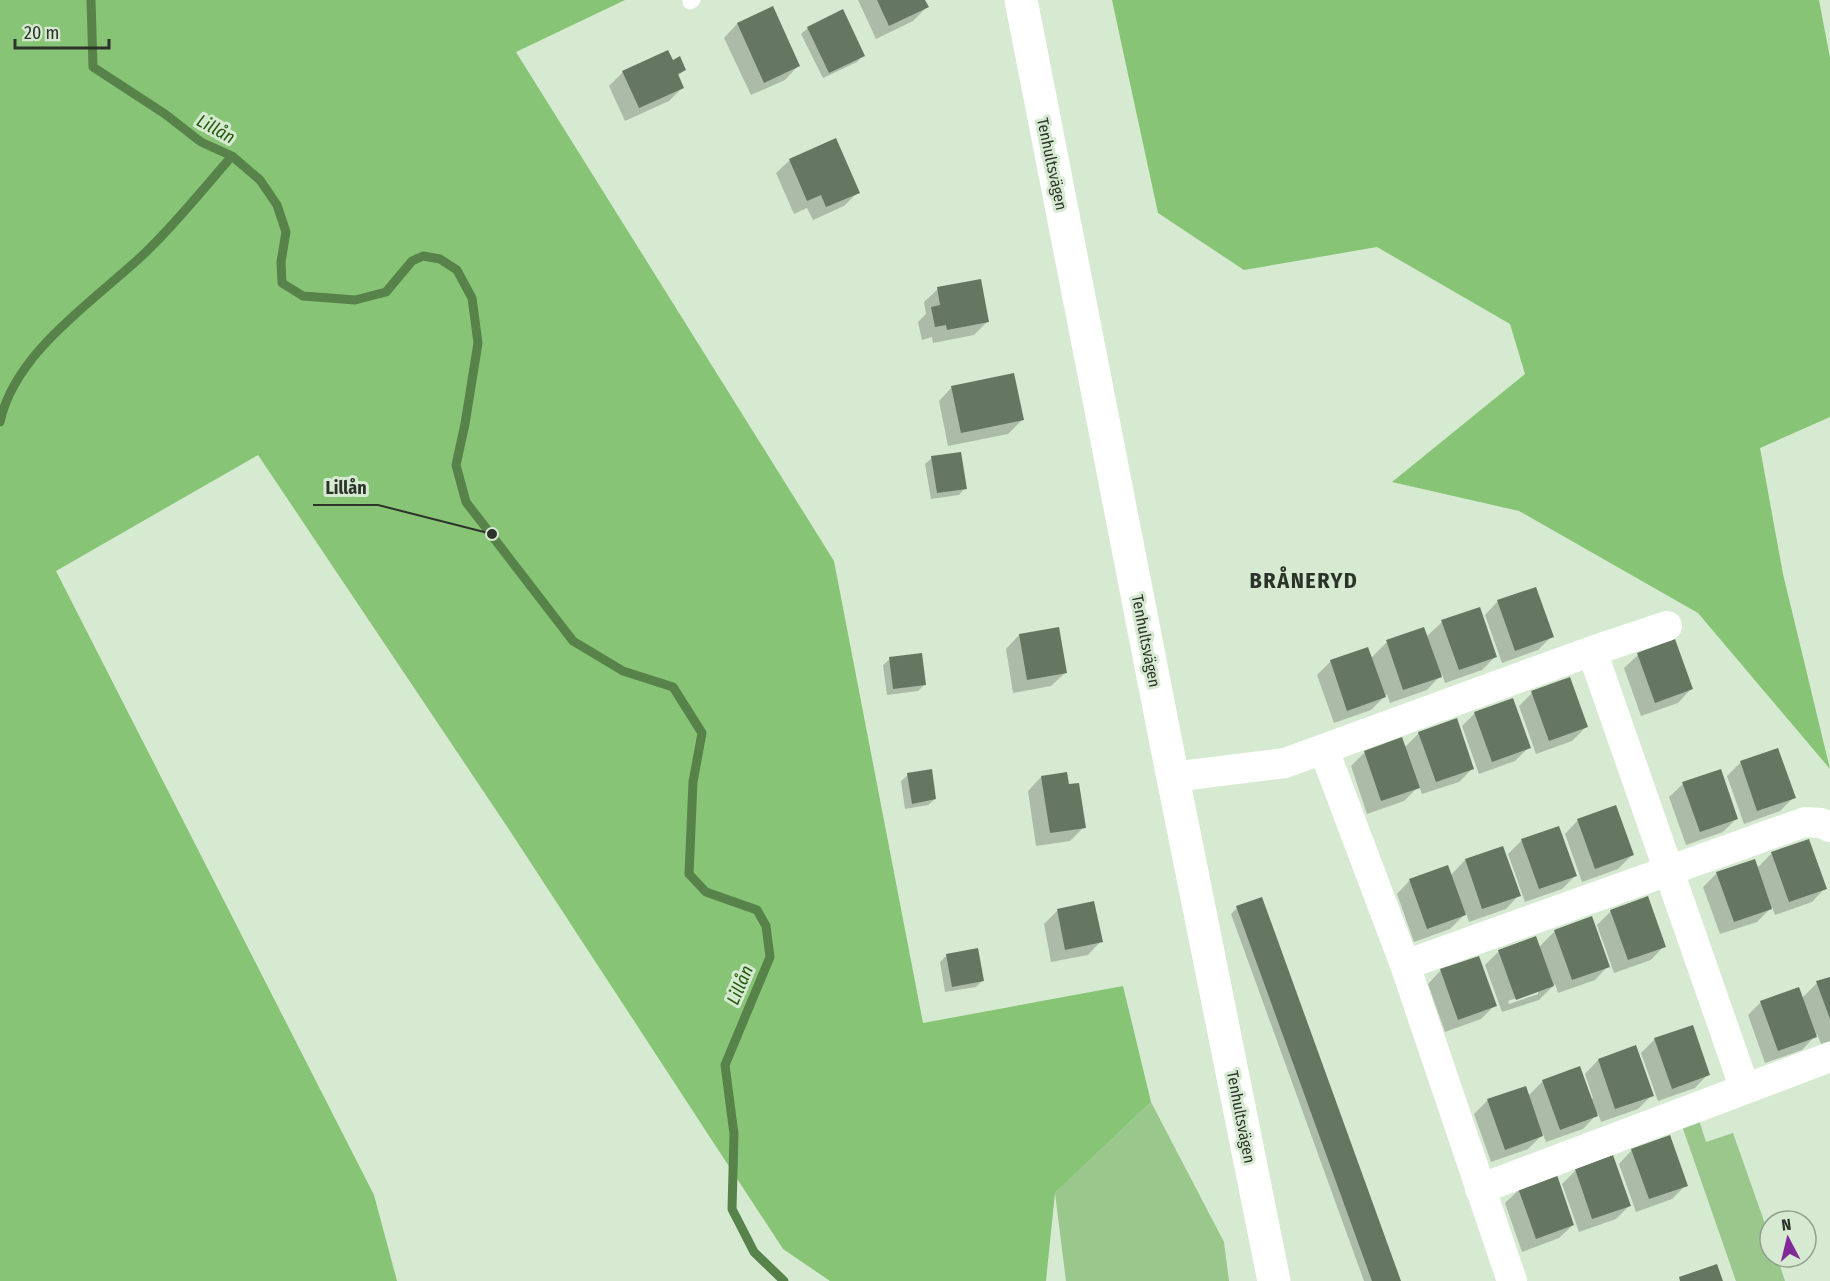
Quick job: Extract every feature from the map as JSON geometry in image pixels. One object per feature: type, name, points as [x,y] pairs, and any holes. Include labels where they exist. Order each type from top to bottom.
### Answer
[{"type":"street","name":"Tenhultsvägen","points":[[1021,0],[1274,1281]]},
{"type":"street","points":[[1173,777],[1279,765],[1667,626]]},
{"type":"street","points":[[1592,651],[1745,1089]]},
{"type":"street","points":[[1323,750],[1406,965],[1512,1281]]},
{"type":"street","points":[[1406,965],[1805,822],[1821,823],[1830,827]]},
{"type":"street","points":[[1480,1189],[1830,1057]]},
{"type":"green space","points":[[0,0],[625,0],[516,52],[834,561],[923,1023],[1123,986],[1151,1102],[1055,1193],[1046,1281],[830,1281],[783,1249],[508,828],[258,455],[56,571],[374,1195],[397,1281],[0,1281]]},
{"type":"green space","points":[[1112,0],[1819,0],[1830,58],[1830,417],[1760,448],[1783,574],[1830,769],[1698,613],[1519,511],[1392,482],[1525,374],[1510,324],[1377,247],[1244,270],[1158,213]]},
{"type":"green space","points":[[1151,1102],[1224,1242],[1229,1281],[1066,1281],[1055,1193]]},
{"type":"green space","points":[[1699,1120],[1706,1142],[1733,1133],[1760,1209],[1758,1269],[1781,1269],[1785,1281],[1736,1281],[1682,1126]]},
{"type":"building","points":[[877,0],[925,0],[929,7],[889,26]]},
{"type":"building","points":[[773,6],[800,66],[764,83],[737,23]]},
{"type":"building","points":[[843,9],[865,56],[829,73],[807,27]]},
{"type":"building","points":[[668,50],[673,60],[680,56],[686,70],[678,74],[684,88],[639,108],[622,71]]},
{"type":"building","points":[[836,138],[860,193],[826,207],[821,195],[807,201],[789,159]]},
{"type":"building","points":[[981,279],[989,322],[947,330],[946,325],[935,327],[931,307],[940,305],[937,287]]},
{"type":"building","points":[[1014,373],[1024,420],[961,433],[951,386]]},
{"type":"building","points":[[961,452],[967,489],[937,493],[931,456]]},
{"type":"building","points":[[1536,587],[1554,637],[1515,651],[1497,600]]},
{"type":"building","points":[[1480,607],[1497,657],[1459,670],[1441,620]]},
{"type":"building","points":[[1059,627],[1067,673],[1027,680],[1019,634]]},
{"type":"building","points":[[1424,627],[1442,677],[1403,690],[1386,640]]},
{"type":"building","points":[[1675,639],[1693,689],[1655,703],[1637,653]]},
{"type":"building","points":[[1368,647],[1386,697],[1347,711],[1330,660]]},
{"type":"building","points":[[922,653],[926,685],[893,689],[889,657]]},
{"type":"building","points":[[1570,677],[1588,727],[1549,741],[1531,691]]},
{"type":"building","points":[[1513,698],[1531,748],[1492,762],[1474,712]]},
{"type":"building","points":[[1457,718],[1474,769],[1436,782],[1418,732]]},
{"type":"building","points":[[1402,737],[1420,788],[1381,801],[1364,751]]},
{"type":"building","points":[[1778,748],[1796,798],[1757,811],[1740,761]]},
{"type":"building","points":[[932,769],[936,799],[912,804],[907,773]]},
{"type":"building","points":[[1721,769],[1738,819],[1700,832],[1682,782]]},
{"type":"building","points":[[1067,772],[1069,784],[1079,783],[1086,828],[1050,833],[1041,776]]},
{"type":"building","points":[[1616,805],[1634,855],[1595,869],[1577,819]]},
{"type":"building","points":[[1559,826],[1577,876],[1539,889],[1521,839]]},
{"type":"building","points":[[1809,839],[1827,889],[1789,902],[1771,852]]},
{"type":"building","points":[[1503,846],[1521,896],[1482,909],[1465,859]]},
{"type":"building","points":[[1755,859],[1772,909],[1734,922],[1716,872]]},
{"type":"building","points":[[1448,865],[1466,915],[1427,929],[1409,879]]},
{"type":"building","points":[[1648,896],[1666,947],[1628,960],[1610,910]]},
{"type":"building","points":[[1262,897],[1401,1281],[1372,1281],[1236,906]]},
{"type":"building","points":[[1094,901],[1103,942],[1065,950],[1057,909]]},
{"type":"building","points":[[1592,916],[1610,967],[1572,980],[1554,930]]},
{"type":"building","points":[[1536,936],[1554,986],[1516,1000],[1498,950]]},
{"type":"building","points":[[978,948],[984,981],[952,987],[946,954]]},
{"type":"building","points":[[1479,956],[1497,1006],[1458,1020],[1440,969]]},
{"type":"building","points":[[1830,977],[1830,1019],[1816,981]]},
{"type":"building","points":[[1799,987],[1817,1037],[1778,1051],[1760,1001]]},
{"type":"building","points":[[1693,1025],[1710,1075],[1672,1089],[1654,1038]]},
{"type":"building","points":[[1636,1045],[1654,1096],[1615,1109],[1598,1059]]},
{"type":"building","points":[[1580,1066],[1598,1116],[1560,1130],[1542,1080]]},
{"type":"building","points":[[1526,1086],[1543,1136],[1505,1150],[1487,1099]]},
{"type":"building","points":[[1670,1135],[1688,1186],[1649,1199],[1631,1149]]},
{"type":"building","points":[[1613,1155],[1631,1206],[1592,1219],[1575,1169]]},
{"type":"building","points":[[1557,1175],[1574,1225],[1536,1239],[1518,1188]]},
{"type":"building","points":[[1717,1264],[1723,1281],[1680,1281],[1679,1277]]},
{"type":"waterway","name":"Lillån","points":[[91,0],[93,67],[165,114],[201,142],[232,156],[260,180],[277,205],[286,232],[281,262],[282,283],[303,296],[355,300],[386,292],[412,261],[423,256],[440,259],[457,270],[472,298],[478,343],[456,465],[466,502],[573,641],[623,671],[673,687],[702,733],[693,782],[689,874],[706,892],[757,910],[766,926],[770,957],[725,1065],[734,1134],[732,1209],[754,1252],[784,1281]]},
{"type":"waterway","points":[[0,422],[9,396],[22,372],[40,349],[60,328],[157,241],[232,156]]},
{"type":"place","name":"Lillån","points":[[492,534]]},
{"type":"district","name":"BRÅNERYD","points":[[1304,580]]}]
